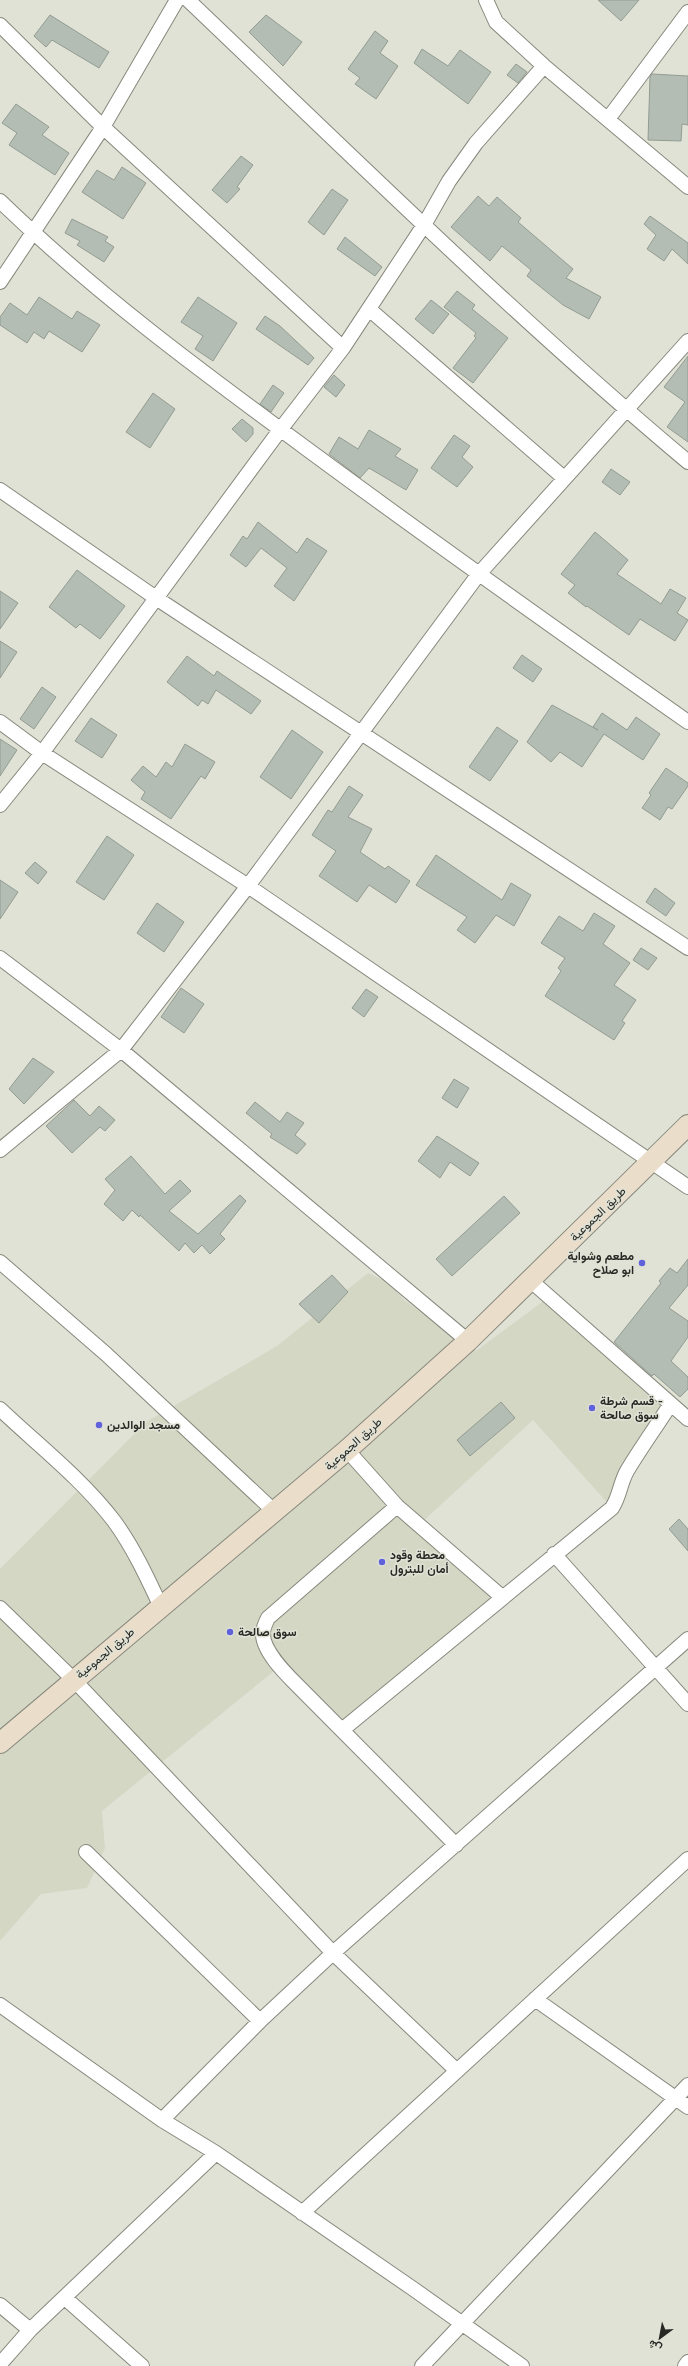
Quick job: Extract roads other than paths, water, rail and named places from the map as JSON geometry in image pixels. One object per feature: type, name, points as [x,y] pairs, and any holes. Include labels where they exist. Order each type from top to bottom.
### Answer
[{"type":"main road","name":"طريق الجموعية","points":[[0,1743],[347,1450],[468,1341],[688,1125]]},
{"type":"street","points":[[0,282],[103,127],[177,0]]},
{"type":"street","points":[[188,0],[424,225],[626,410],[688,462]]},
{"type":"street","points":[[486,0],[496,22],[544,66],[688,187]]},
{"type":"street","points":[[608,119],[688,12]]},
{"type":"street","points":[[0,24],[103,127],[343,348]]},
{"type":"street","points":[[0,805],[42,752],[280,430],[343,348],[424,225],[449,180],[476,142],[544,66]]},
{"type":"street","points":[[0,202],[33,233],[133,319],[280,430],[478,575],[688,722]]},
{"type":"street","points":[[369,309],[564,478]]},
{"type":"street","points":[[0,1150],[121,1050],[248,886],[478,575],[688,341]]},
{"type":"street","points":[[0,490],[156,598],[688,948]]},
{"type":"street","points":[[0,722],[42,752],[248,886],[650,1163],[688,1187]]},
{"type":"street","points":[[0,958],[121,1050],[468,1341]]},
{"type":"street","points":[[0,1262],[106,1354],[275,1512]]},
{"type":"street","points":[[530,1280],[670,1405],[688,1419]]},
{"type":"street","points":[[342,1730],[554,1554],[612,1508],[619,1498],[621,1484],[627,1472],[670,1405]]},
{"type":"street","points":[[0,1409],[97,1500],[114,1522],[139,1560],[161,1606]]},
{"type":"street","points":[[347,1450],[397,1506],[502,1597]]},
{"type":"street","points":[[397,1506],[268,1618],[262,1631],[263,1642],[280,1666],[456,1845]]},
{"type":"street","points":[[554,1554],[688,1704]]},
{"type":"street","points":[[0,1608],[74,1680],[333,1953],[456,2070]]},
{"type":"street","points":[[162,2120],[260,2020],[333,1953],[656,1669],[688,1639]]},
{"type":"street","points":[[86,1852],[260,2020]]},
{"type":"street","points":[[302,2213],[456,2070],[688,1859]]},
{"type":"street","points":[[535,1999],[688,2107]]},
{"type":"street","points":[[0,2005],[162,2120],[216,2153],[522,2366]]},
{"type":"street","points":[[422,2366],[460,2323],[688,2085]]},
{"type":"street","points":[[0,2364],[30,2330],[216,2153]]},
{"type":"street","points":[[65,2298],[142,2366]]},
{"type":"street","points":[[0,2305],[30,2330]]},
{"type":"street","points":[[685,2366],[688,2362]]},
{"type":"place","name":"مطعم وشواية ابو صلاح","points":[[642,1263]]},
{"type":"place","name":"قسم شرطة - سوق صالحة","points":[[592,1408]]},
{"type":"place","name":"مسجد الوالدين","points":[[99,1425]]},
{"type":"place","name":"محطة وقود أمان للبترول","points":[[382,1562]]},
{"type":"place","name":"سوق صالحة","points":[[230,1632]]}]
